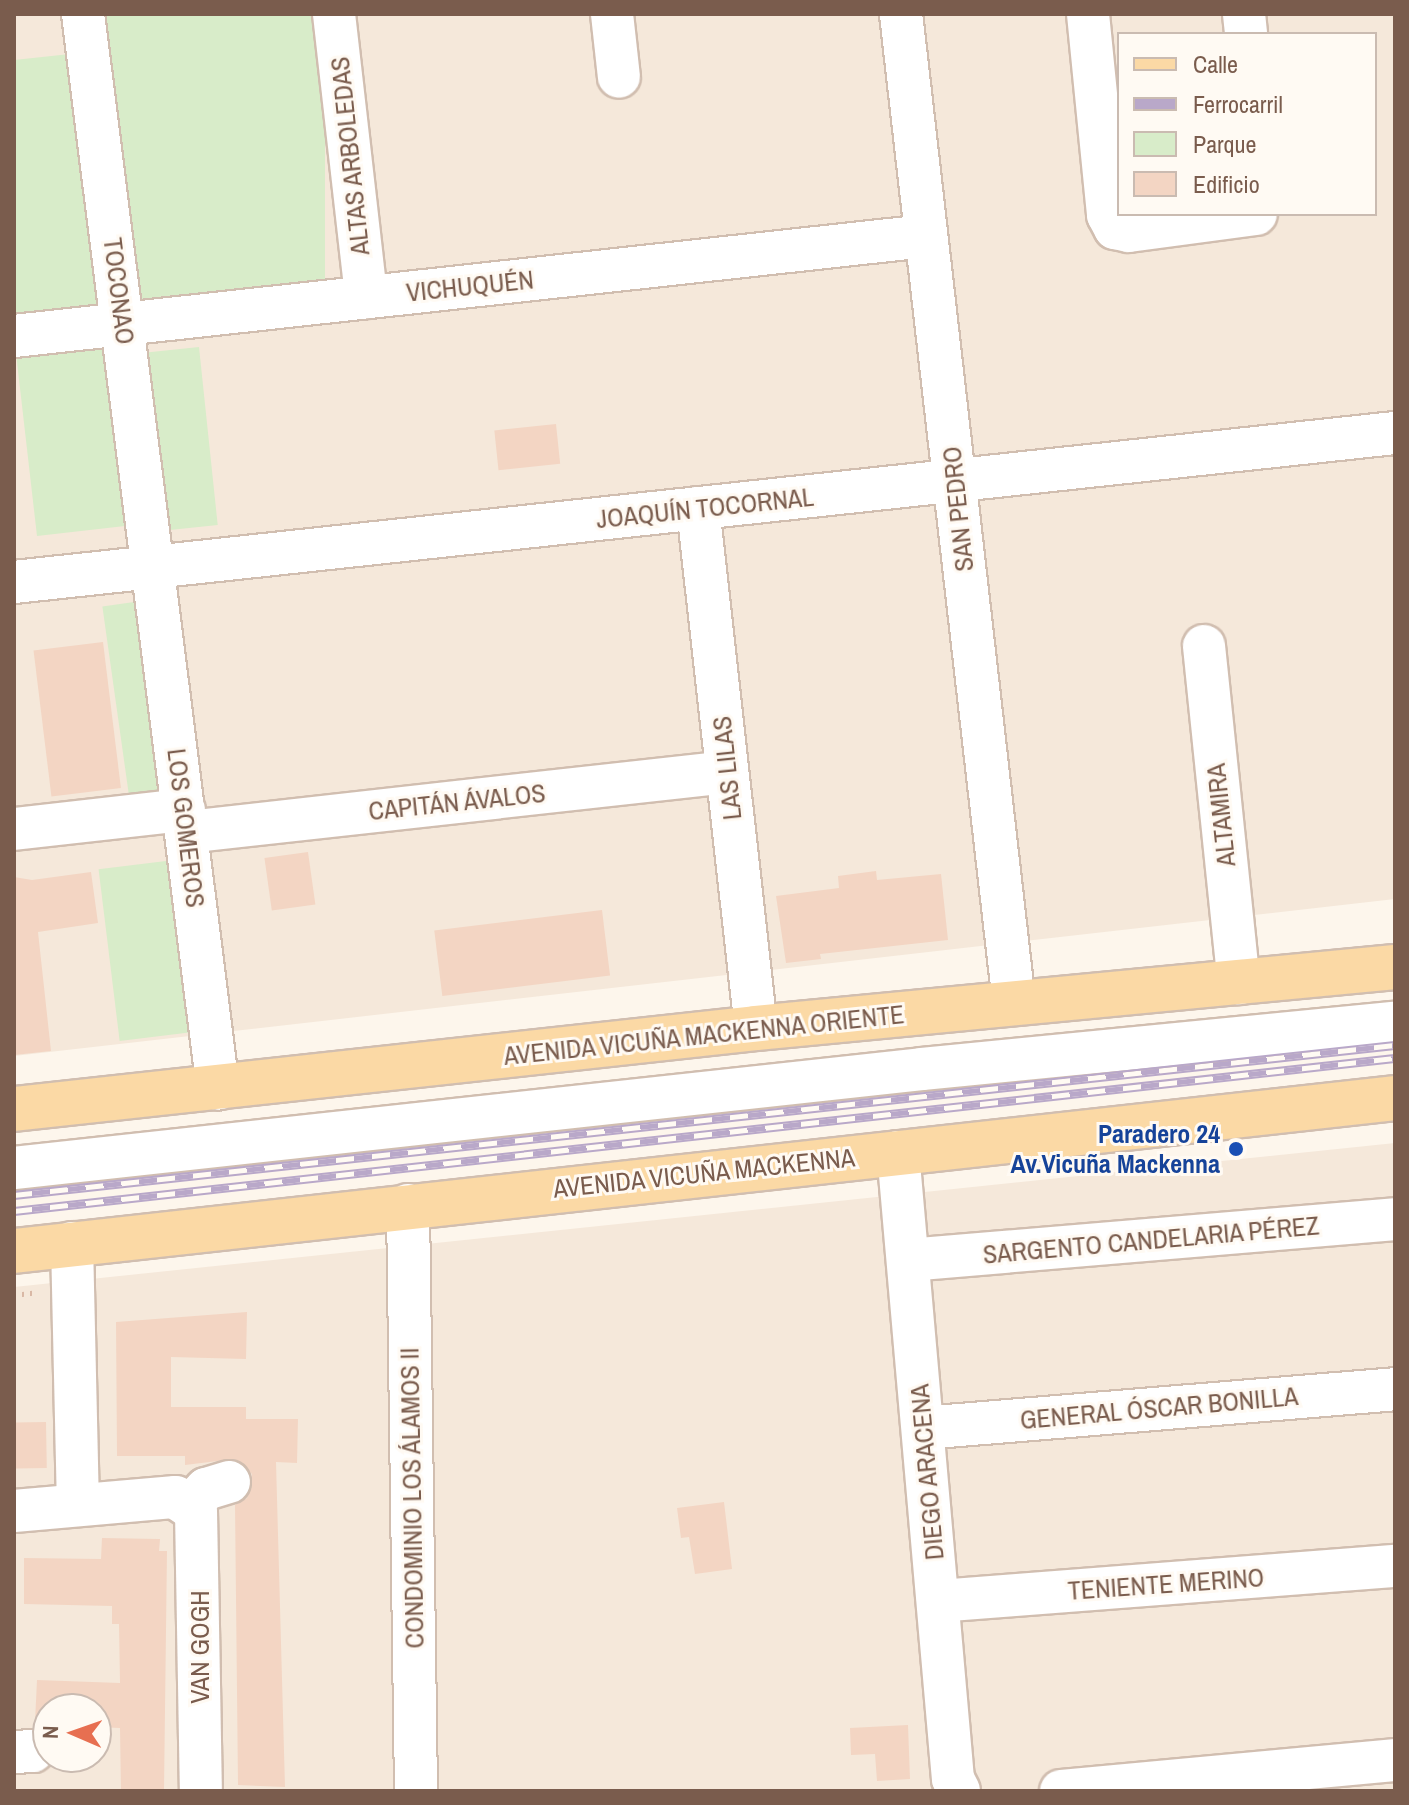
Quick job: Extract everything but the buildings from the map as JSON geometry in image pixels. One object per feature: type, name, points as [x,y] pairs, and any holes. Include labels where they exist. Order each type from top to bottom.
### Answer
[{"type":"main road","name":"AVENIDA VICUÑA MACKENNA ORIENTE","points":[[14,1109],[756,1028],[1395,967]]},
{"type":"main road","name":"AVENIDA VICUÑA MACKENNA","points":[[14,1251],[1395,1098]]},
{"type":"street","name":"TOCONAO","points":[[83,14],[154,567]]},
{"type":"street","name":"ALTAS ARBOLEDAS","points":[[334,14],[366,297]]},
{"type":"street","points":[[612,14],[619,77]]},
{"type":"street","name":"SAN PEDRO","points":[[901,14],[1014,1003]]},
{"type":"street","points":[[1088,14],[1108,215],[1115,228],[1129,231],[1241,216]]},
{"type":"street","name":"VICHUQUÉN","points":[[14,336],[926,236]]},
{"type":"street","name":"JOAQUÍN TOCORNAL","points":[[14,582],[1395,433]]},
{"type":"street","name":"LAS LILAS","points":[[698,508],[756,1028]]},
{"type":"street","name":"LOS GOMEROS","points":[[154,567],[218,1089]]},
{"type":"street","name":"ALTAMIRA","points":[[1204,646],[1239,983]]},
{"type":"street","name":"CAPITÁN ÁVALOS","points":[[14,829],[186,821],[727,772]]},
{"type":"street","points":[[14,1168],[922,1069],[1395,1023]]},
{"type":"street","name":"DIEGO ARACENA","points":[[898,1152],[938,1601],[959,1791]]},
{"type":"street","name":"CONDOMINIO LOS ÁLAMOS II","points":[[408,1205],[416,1791]]},
{"type":"street","name":"SARGENTO CANDELARIA PÉREZ","points":[[908,1260],[1395,1219]]},
{"type":"street","points":[[72,1243],[78,1504]]},
{"type":"street","name":"GENERAL ÓSCAR BONILLA","points":[[923,1428],[1395,1389]]},
{"type":"street","points":[[14,1511],[175,1497],[190,1505],[206,1489],[229,1482]]},
{"type":"street","name":"VAN GOGH","points":[[190,1505],[199,1526],[201,1791]]},
{"type":"street","name":"TENIENTE MERINO","points":[[938,1601],[1395,1566]]},
{"type":"street","points":[[1061,1791],[1395,1760]]},
{"type":"shaded area","points":[[14,14],[1395,14],[1395,899],[14,1056]]},
{"type":"shaded area","points":[[1395,1143],[1395,1791],[14,1791],[14,1287]]},
{"type":"green space","points":[[100,14],[325,14],[325,309],[100,309]]},
{"type":"green space","points":[[70,54],[125,526],[37,536],[14,336],[14,60]]},
{"type":"green space","points":[[199,347],[218,525],[158,531],[139,353]]},
{"type":"green space","points":[[141,601],[169,799],[130,804],[102,606]]},
{"type":"green space","points":[[174,860],[195,1032],[120,1041],[99,869]]},
{"type":"railway","points":[[14,1195],[1395,1045]]},
{"type":"railway","points":[[14,1211],[1395,1058]]},
{"type":"place","name":"Paradero 24 Av.Vicuña Mackenna","points":[[1236,1149]]}]
